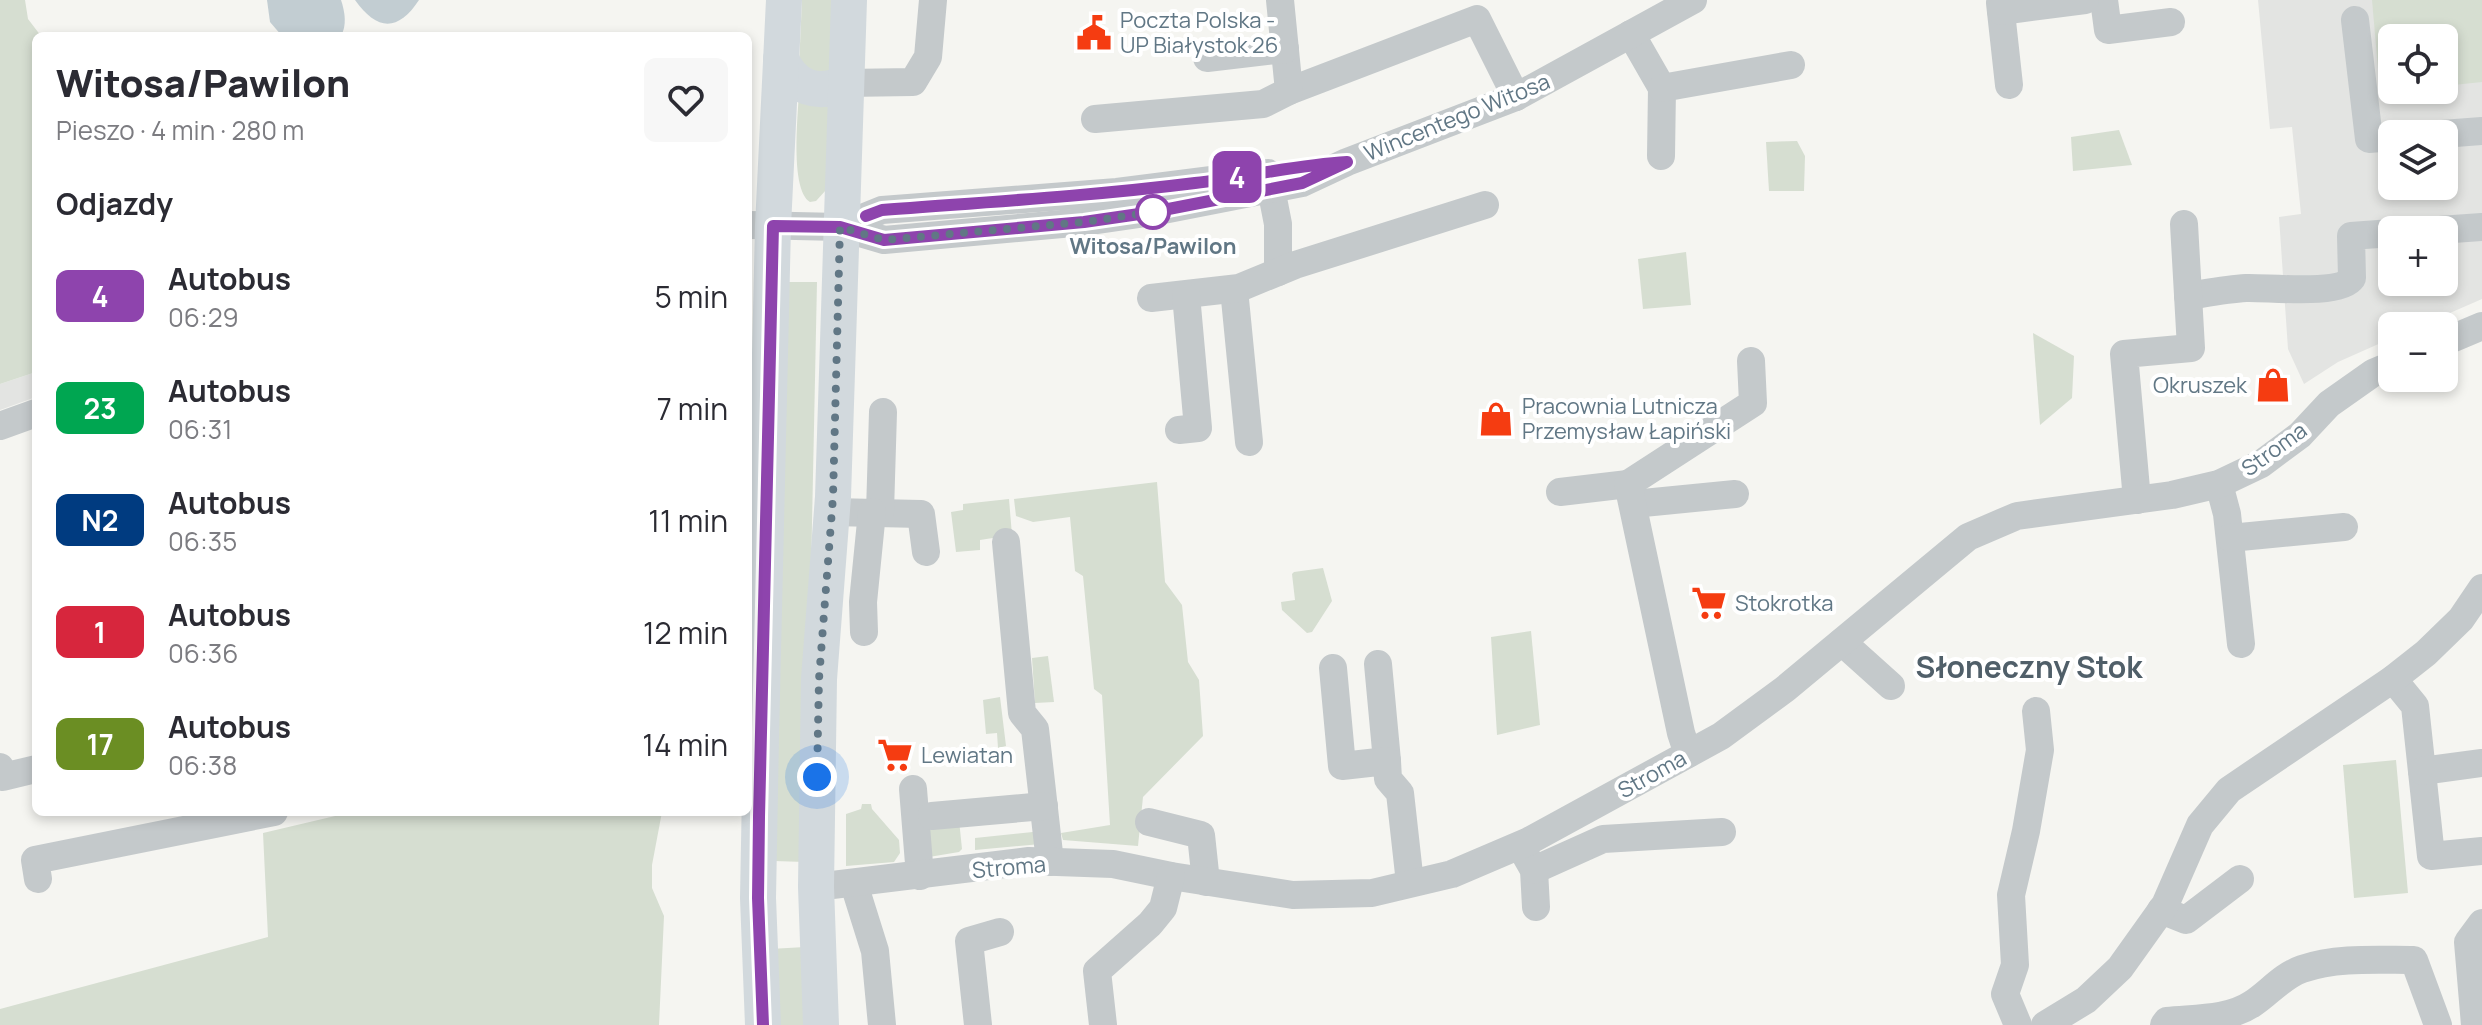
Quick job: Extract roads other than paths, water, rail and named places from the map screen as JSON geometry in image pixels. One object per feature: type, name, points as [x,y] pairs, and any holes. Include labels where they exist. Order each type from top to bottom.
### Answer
[{"type":"main road","points":[[763,1025],[754,736],[761,225],[781,59],[784,0]]},
{"type":"main road","points":[[821,1025],[816,887],[819,679],[832,512],[849,0]]},
{"type":"main road","points":[[781,59],[786,71],[807,88],[820,90],[845,83]]},
{"type":"main road","points":[[758,898],[781,890],[816,887]]},
{"type":"street","points":[[845,83],[913,82],[928,57],[933,0]]},
{"type":"street","points":[[1280,0],[1289,91]]},
{"type":"street","name":"Wincentego Witosa","points":[[761,225],[840,227],[882,210],[1270,181],[1302,183],[1347,162],[1516,97],[1693,0]]},
{"type":"street","points":[[2009,85],[2002,5],[2085,0]]},
{"type":"street","points":[[2104,0],[2108,30],[2171,22]]},
{"type":"street","points":[[1095,119],[1263,104],[1289,91],[1477,19],[1516,97]]},
{"type":"street","points":[[2355,20],[2369,139],[2378,138]]},
{"type":"street","points":[[1631,34],[1662,88],[1661,156]]},
{"type":"street","points":[[1207,58],[1285,49]]},
{"type":"street","points":[[1662,88],[1791,65]]},
{"type":"street","points":[[2458,133],[2482,131]]},
{"type":"street","points":[[1270,181],[1278,224],[1278,272]]},
{"type":"street","points":[[1151,298],[1234,289],[1485,205]]},
{"type":"street","points":[[2137,500],[2124,354],[2191,348],[2184,224]]},
{"type":"street","points":[[2458,229],[2482,227]]},
{"type":"street","points":[[2188,296],[2244,288],[2284,290],[2344,285],[2352,278],[2351,236],[2378,234]]},
{"type":"street","points":[[1234,289],[1249,442]]},
{"type":"street","points":[[1179,430],[1198,428],[1186,295]]},
{"type":"street","points":[[2458,336],[2482,326]]},
{"type":"street","points":[[1631,494],[1753,403],[1751,361]]},
{"type":"street","name":"Stroma","points":[[816,887],[1029,861],[1113,864],[1293,895],[1372,893],[1452,874],[1521,845],[1721,736],[1772,699],[1968,537],[2017,516],[2137,500],[2219,484],[2261,464],[2300,435],[2329,404],[2378,371]]},
{"type":"street","points":[[864,632],[863,602],[876,512],[883,412]]},
{"type":"street","points":[[0,426],[32,414]]},
{"type":"street","points":[[2219,484],[2230,538],[2241,644]]},
{"type":"street","points":[[1560,492],[1735,494]]},
{"type":"street","points":[[1631,494],[1688,754]]},
{"type":"street","points":[[832,512],[921,514],[926,552]]},
{"type":"street","points":[[2230,538],[2344,527]]},
{"type":"street","points":[[1006,542],[1022,713],[1035,729],[1050,862]]},
{"type":"street","points":[[2046,1024],[2089,1012],[2161,910],[2200,825],[2229,790],[2393,679],[2445,637],[2482,588]]},
{"type":"street","points":[[1842,642],[1891,686]]},
{"type":"street","points":[[1378,664],[1388,779],[1400,793],[1410,883]]},
{"type":"street","points":[[1333,668],[1342,766],[1387,761]]},
{"type":"street","points":[[2393,679],[2415,706],[2431,856],[2482,851]]},
{"type":"street","points":[[2018,1025],[2005,994],[2015,965],[2011,895],[2040,750],[2036,711]]},
{"type":"street","points":[[2422,771],[2482,763]]},
{"type":"street","points":[[0,767],[3,777],[32,770]]},
{"type":"street","points":[[913,789],[920,876]]},
{"type":"street","points":[[932,816],[1044,806]]},
{"type":"street","points":[[38,879],[35,860],[254,816]]},
{"type":"street","points":[[1149,822],[1201,835],[1206,882]]},
{"type":"street","points":[[1534,870],[1603,839],[1722,832]]},
{"type":"street","points":[[1521,845],[1534,870],[1536,907]]},
{"type":"street","points":[[1103,1025],[1097,971],[1150,924],[1163,908],[1171,876]]},
{"type":"street","points":[[2161,910],[2186,920],[2240,879]]},
{"type":"street","points":[[854,884],[875,951],[882,1025]]},
{"type":"street","points":[[2475,1025],[2468,942],[2482,923]]},
{"type":"street","points":[[978,1025],[969,941],[1000,932]]},
{"type":"street","points":[[2164,1025],[2167,1021],[2228,1014],[2250,1006],[2278,982],[2299,970],[2322,963],[2367,960],[2414,960],[2438,1025]]},
{"type":"place","name":"Poczta Polska - UP Białystok 26","points":[[1094,33]]},
{"type":"place","name":"Witosa/Pawilon","points":[[1153,212]]},
{"type":"place","name":"Okruszek","points":[[2273,385]]},
{"type":"place","name":"Pracownia Lutnicza Przemysław Łapiński","points":[[1496,419]]},
{"type":"place","name":"Stokrotka","points":[[1709,603]]},
{"type":"place","name":"Lewiatan","points":[[895,755]]},
{"type":"district","name":"Słoneczny Stok","points":[[2029,666]]}]
